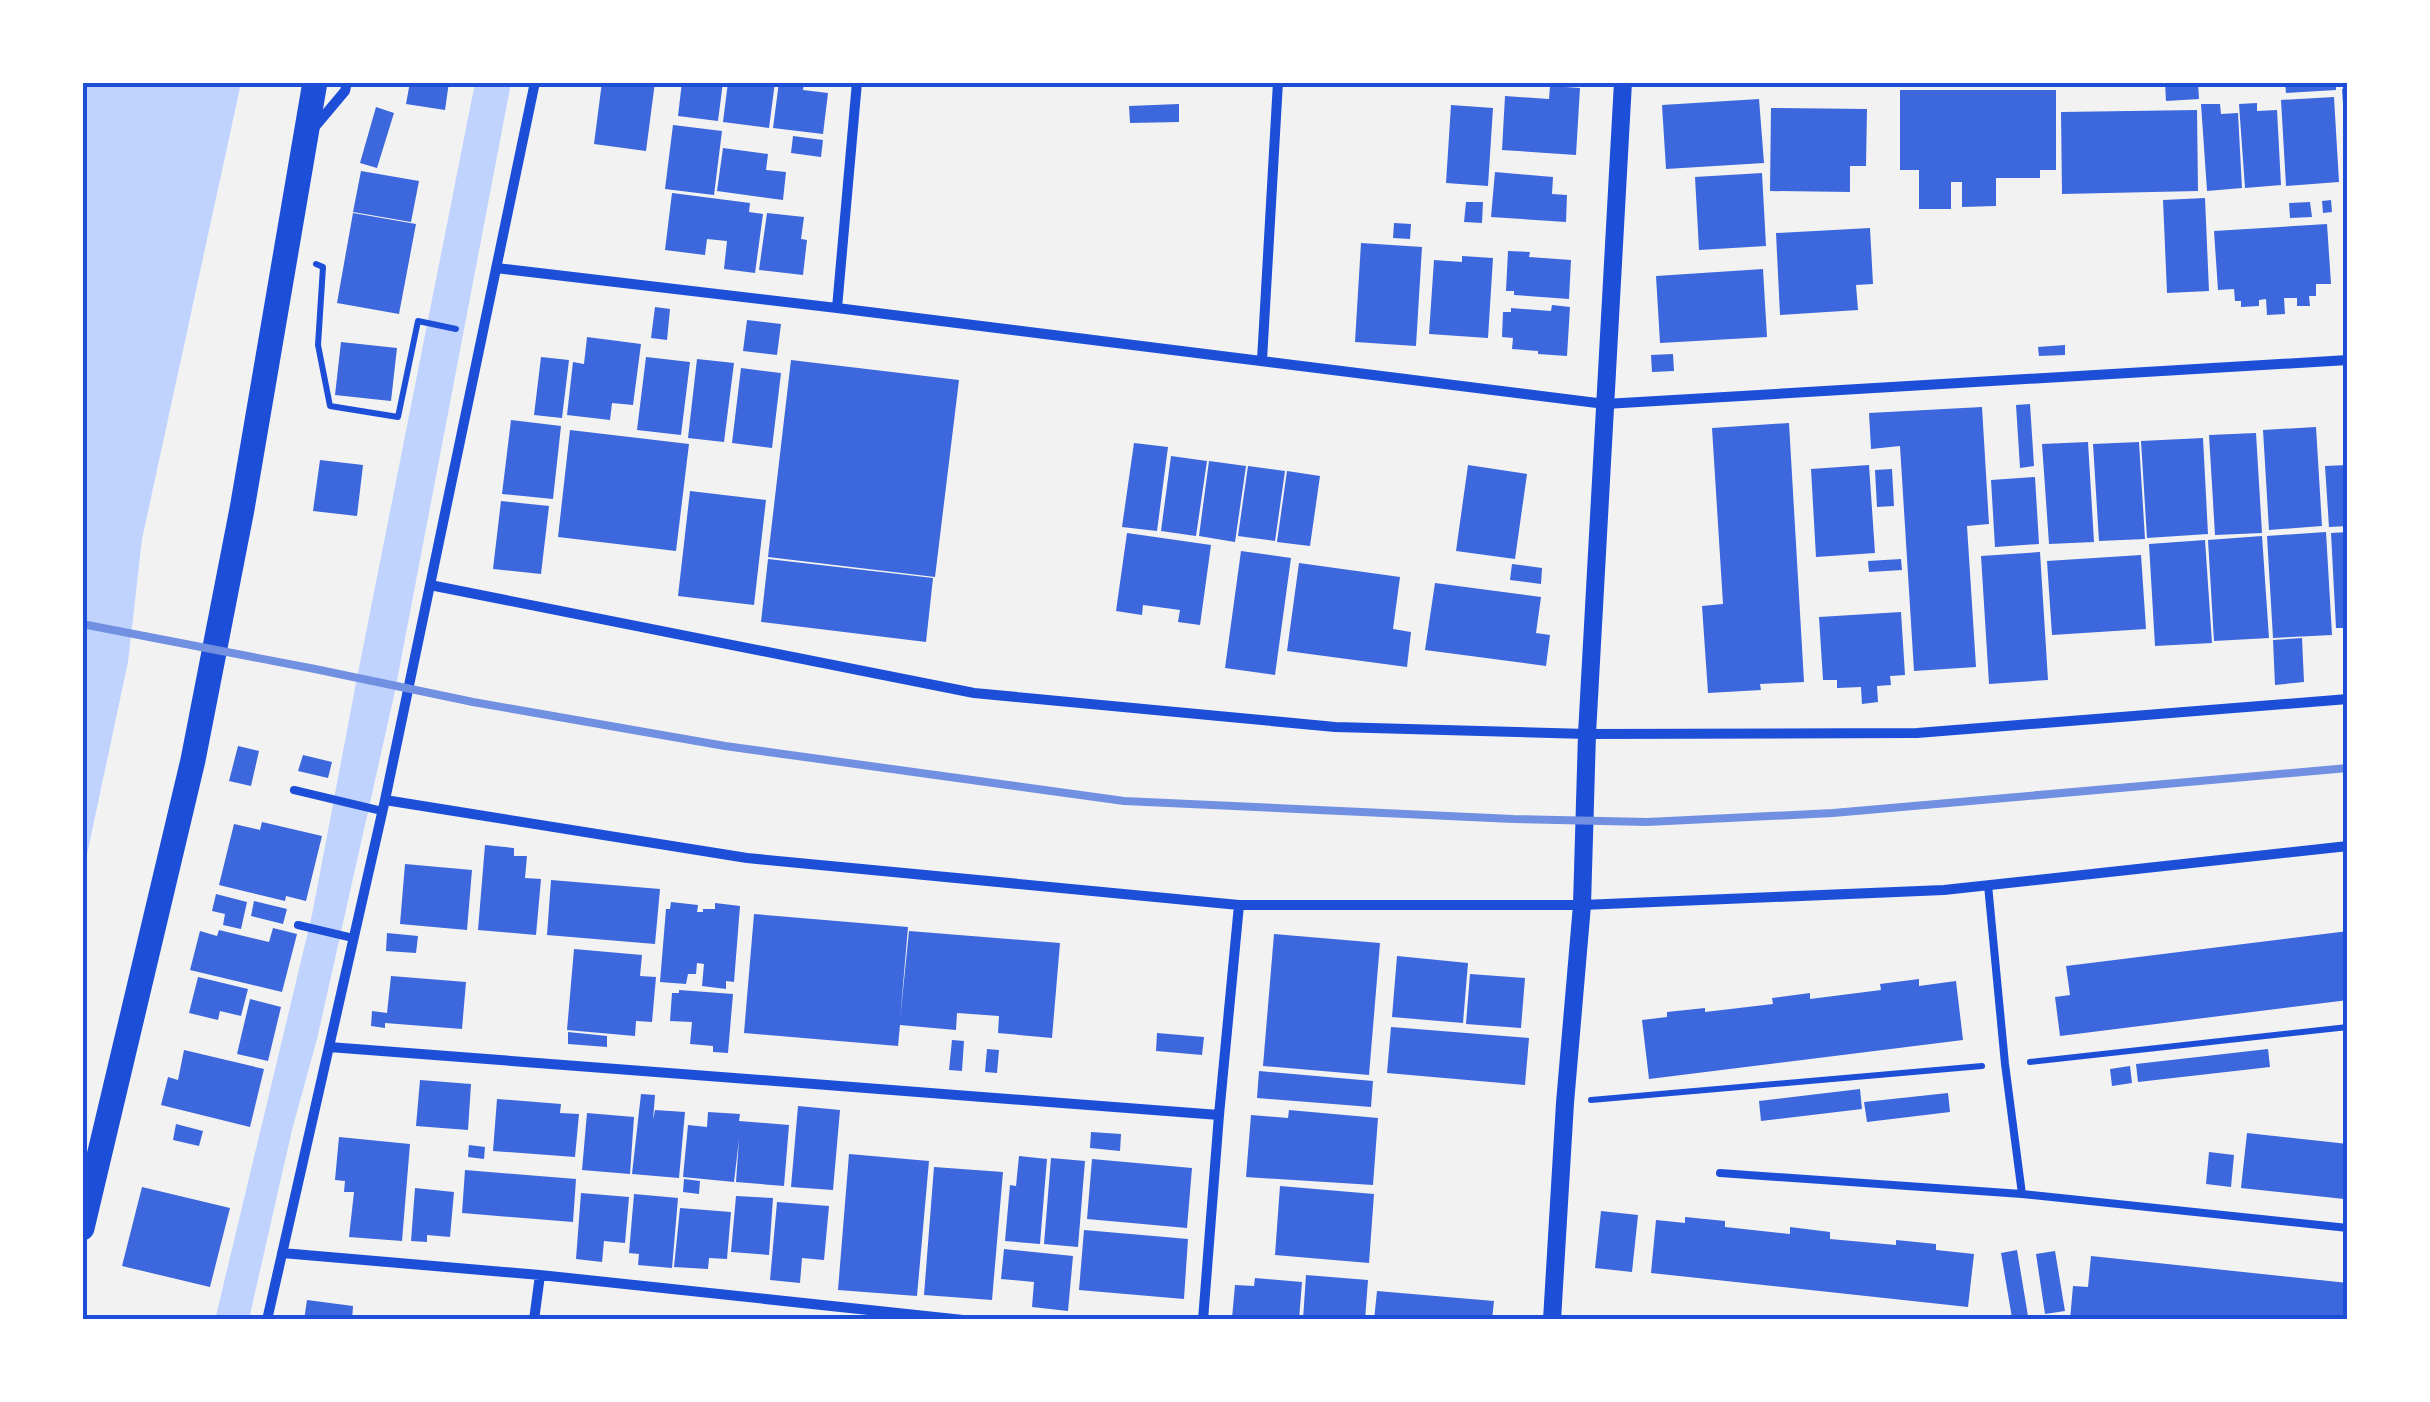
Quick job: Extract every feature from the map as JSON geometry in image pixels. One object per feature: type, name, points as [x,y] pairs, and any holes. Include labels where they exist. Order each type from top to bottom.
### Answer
[{"type":"main road","points":[[82,1228],[193,760],[242,509],[316,82]]},
{"type":"street","points":[[306,137],[345,90],[347,82]]},
{"type":"street","points":[[266,1320],[329,1047],[348,937],[430,585],[536,82]]},
{"type":"street","points":[[837,308],[857,82]]},
{"type":"street","points":[[1262,360],[1278,82]]},
{"type":"street","points":[[1552,1320],[1582,905],[1587,734],[1623,82]]},
{"type":"street","points":[[496,268],[1605,404],[2348,360]]},
{"type":"street","points":[[430,585],[974,694],[1335,727],[1587,734],[1917,733],[2348,699]]},
{"type":"street","points":[[380,806],[747,858],[1239,905],[1582,905],[1944,890],[2348,846]]},
{"type":"street","points":[[1204,1320],[1239,905]]},
{"type":"street","points":[[329,1047],[1219,1115]]},
{"type":"street","points":[[282,1253],[540,1275],[962,1320]]},
{"type":"street","points":[[534,1320],[540,1275]]},
{"type":"lane","points":[[294,790],[380,806]]},
{"type":"lane","points":[[1988,885],[2022,1194]]},
{"type":"lane","points":[[298,925],[348,937]]},
{"type":"lane","points":[[1720,1173],[2022,1194],[2348,1228]]},
{"type":"path","points":[[286,253],[323,267],[318,345],[330,406],[398,417],[418,321],[482,334]]},
{"type":"path","points":[[1565,1103],[2005,1064],[2348,1026]]},
{"type":"water","points":[[83,82],[241,83],[142,539],[128,662],[83,873]]},
{"type":"water","points":[[475,83],[511,83],[395,691],[249,1319],[215,1320],[312,915]]},
{"type":"building","points":[[410,82],[449,82],[445,110],[406,104]]},
{"type":"building","points":[[602,82],[655,82],[646,151],[594,144]]},
{"type":"building","points":[[682,82],[723,82],[718,121],[678,116]]},
{"type":"building","points":[[728,82],[775,82],[769,128],[723,122]]},
{"type":"building","points":[[779,82],[804,82],[803,90],[828,93],[823,134],[773,128]]},
{"type":"building","points":[[2165,82],[2198,82],[2199,99],[2166,101]]},
{"type":"building","points":[[2285,82],[2336,82],[2336,90],[2286,93]]},
{"type":"building","points":[[1550,86],[1580,88],[1576,155],[1502,150],[1505,96],[1549,99]]},
{"type":"building","points":[[2348,88],[2348,133],[2345,133],[2342,89]]},
{"type":"building","points":[[1900,90],[2056,90],[2056,170],[2040,170],[2040,178],[1996,178],[1996,206],[1962,207],[1962,182],[1951,182],[1951,209],[1919,209],[1919,170],[1900,170]]},
{"type":"building","points":[[2334,97],[2339,182],[2286,186],[2281,100]]},
{"type":"building","points":[[1759,99],[1764,163],[1666,169],[1662,105]]},
{"type":"building","points":[[2257,103],[2257,111],[2277,110],[2281,185],[2245,188],[2239,104]]},
{"type":"building","points":[[1179,104],[1179,122],[1130,123],[1129,106]]},
{"type":"building","points":[[2201,104],[2220,104],[2221,114],[2238,113],[2242,188],[2207,191]]},
{"type":"building","points":[[1451,105],[1493,108],[1488,186],[1446,183]]},
{"type":"building","points":[[376,107],[394,113],[377,168],[360,163]]},
{"type":"building","points":[[1771,108],[1867,109],[1866,166],[1850,166],[1850,192],[1770,191]]},
{"type":"building","points":[[2197,110],[2198,191],[2062,194],[2061,112]]},
{"type":"building","points":[[673,125],[722,131],[714,195],[665,189]]},
{"type":"building","points":[[793,136],[823,140],[821,157],[791,153]]},
{"type":"building","points":[[723,148],[768,154],[766,170],[786,172],[783,200],[717,191]]},
{"type":"building","points":[[361,171],[419,181],[411,222],[353,212]]},
{"type":"building","points":[[1495,172],[1553,177],[1552,194],[1567,195],[1566,222],[1491,217]]},
{"type":"building","points":[[1762,173],[1766,246],[1699,250],[1695,177]]},
{"type":"building","points":[[672,193],[750,203],[749,212],[763,214],[755,273],[724,269],[727,241],[707,239],[705,255],[665,250]]},
{"type":"building","points":[[2205,198],[2209,291],[2167,293],[2163,200]]},
{"type":"building","points":[[2331,200],[2332,212],[2323,213],[2322,201]]},
{"type":"building","points":[[1466,202],[1483,202],[1482,223],[1464,222]]},
{"type":"building","points":[[2310,202],[2312,217],[2290,218],[2289,203]]},
{"type":"building","points":[[353,213],[416,224],[399,314],[337,303]]},
{"type":"building","points":[[767,213],[804,217],[801,239],[807,240],[803,275],[759,270]]},
{"type":"building","points":[[1394,223],[1411,224],[1410,239],[1393,238]]},
{"type":"building","points":[[2327,224],[2331,284],[2316,284],[2316,296],[2309,296],[2310,306],[2297,306],[2297,298],[2284,298],[2285,314],[2267,315],[2266,299],[2259,300],[2259,306],[2241,307],[2241,301],[2235,301],[2234,289],[2218,290],[2214,231]]},
{"type":"building","points":[[1870,228],[1873,284],[1856,285],[1858,310],[1780,315],[1776,233]]},
{"type":"building","points":[[1361,243],[1422,247],[1416,346],[1355,342]]},
{"type":"building","points":[[1508,251],[1571,260],[1569,299],[1506,291]]},
{"type":"building","points":[[1462,256],[1493,258],[1488,338],[1429,334],[1434,260],[1462,262]]},
{"type":"building","points":[[1763,269],[1767,337],[1660,343],[1656,276]]},
{"type":"building","points":[[1552,305],[1570,307],[1567,356],[1512,349],[1513,338],[1502,337],[1503,312],[1511,312],[1511,308],[1551,311]]},
{"type":"building","points":[[655,307],[670,309],[667,340],[651,338]]},
{"type":"building","points":[[747,320],[781,324],[777,355],[743,351]]},
{"type":"building","points":[[587,337],[641,344],[633,405],[612,403],[610,420],[567,415],[573,362],[584,364]]},
{"type":"building","points":[[341,342],[397,348],[391,401],[335,395]]},
{"type":"building","points":[[2065,345],[2065,355],[2039,356],[2038,347]]},
{"type":"building","points":[[1673,354],[1674,371],[1652,372],[1651,355]]},
{"type":"building","points":[[541,357],[569,360],[562,418],[534,415]]},
{"type":"building","points":[[646,357],[690,362],[681,435],[637,430]]},
{"type":"building","points":[[697,359],[734,363],[724,442],[688,438]]},
{"type":"building","points":[[791,360],[959,380],[935,577],[768,557]]},
{"type":"building","points":[[741,368],[781,373],[772,448],[732,443]]},
{"type":"building","points":[[2030,404],[2034,466],[2020,468],[2016,405]]},
{"type":"building","points":[[1982,407],[1989,524],[1967,526],[1976,667],[1914,671],[1900,446],[1871,449],[1869,413]]},
{"type":"building","points":[[511,420],[561,426],[553,499],[502,494]]},
{"type":"building","points":[[1789,423],[1804,682],[1760,684],[1761,690],[1708,693],[1702,606],[1723,604],[1712,428]]},
{"type":"building","points":[[2316,427],[2322,526],[2269,530],[2263,430]]},
{"type":"building","points":[[570,430],[689,444],[676,551],[558,537]]},
{"type":"building","points":[[2256,433],[2262,533],[2215,535],[2209,435]]},
{"type":"building","points":[[2203,438],[2208,534],[2147,538],[2141,441]]},
{"type":"building","points":[[2088,442],[2094,542],[2049,544],[2042,444]]},
{"type":"building","points":[[2139,442],[2145,539],[2099,541],[2093,444]]},
{"type":"building","points":[[1134,443],[1168,447],[1157,531],[1122,527]]},
{"type":"building","points":[[1171,456],[1207,461],[1196,536],[1161,531]]},
{"type":"building","points":[[320,460],[363,465],[357,516],[313,511]]},
{"type":"building","points":[[1209,461],[1246,466],[1235,542],[1199,536]]},
{"type":"building","points":[[1468,465],[1527,474],[1515,559],[1456,551]]},
{"type":"building","points":[[1869,465],[1875,553],[1816,557],[1811,469]]},
{"type":"building","points":[[2348,465],[2348,526],[2329,527],[2325,466]]},
{"type":"building","points":[[1248,466],[1285,471],[1275,541],[1238,536]]},
{"type":"building","points":[[1892,469],[1894,506],[1877,507],[1875,470]]},
{"type":"building","points":[[1287,471],[1320,476],[1310,546],[1277,542]]},
{"type":"building","points":[[2035,477],[2039,544],[1995,547],[1991,480]]},
{"type":"building","points":[[690,491],[766,500],[754,605],[678,596]]},
{"type":"building","points":[[501,501],[549,506],[541,574],[493,569]]},
{"type":"building","points":[[2326,532],[2332,635],[2273,638],[2267,536]]},
{"type":"building","points":[[2348,532],[2348,628],[2336,628],[2331,533]]},
{"type":"building","points":[[1127,533],[1211,545],[1200,625],[1178,622],[1180,610],[1143,605],[1142,615],[1116,611]]},
{"type":"building","points":[[2262,536],[2269,638],[2214,641],[2208,540]]},
{"type":"building","points":[[2205,540],[2212,643],[2155,646],[2149,544]]},
{"type":"building","points":[[1241,551],[1291,558],[1275,675],[1225,668]]},
{"type":"building","points":[[2040,552],[2048,680],[1989,684],[1981,556]]},
{"type":"building","points":[[2141,555],[2146,629],[2052,635],[2047,561]]},
{"type":"building","points":[[768,559],[933,578],[926,642],[761,622]]},
{"type":"building","points":[[1901,559],[1902,570],[1869,572],[1868,561]]},
{"type":"building","points":[[1299,563],[1400,577],[1393,629],[1411,632],[1407,667],[1287,651]]},
{"type":"building","points":[[1512,564],[1542,568],[1541,584],[1510,580]]},
{"type":"building","points":[[1435,583],[1541,597],[1536,633],[1550,635],[1546,666],[1425,650]]},
{"type":"building","points":[[1901,612],[1905,675],[1890,676],[1891,685],[1877,686],[1878,702],[1862,704],[1861,687],[1837,688],[1837,680],[1823,680],[1819,617]]},
{"type":"building","points":[[2302,638],[2304,682],[2275,685],[2273,640]]},
{"type":"building","points":[[238,746],[259,751],[251,786],[229,781]]},
{"type":"building","points":[[303,755],[332,762],[328,778],[298,771]]},
{"type":"building","points":[[262,822],[322,836],[306,901],[286,896],[285,901],[219,885],[234,824],[260,830]]},
{"type":"building","points":[[485,845],[514,848],[514,856],[527,856],[525,878],[541,879],[536,935],[478,930]]},
{"type":"building","points":[[405,864],[472,870],[467,930],[400,924]]},
{"type":"building","points":[[551,880],[660,889],[655,944],[547,935]]},
{"type":"building","points":[[216,894],[247,902],[241,929],[223,925],[225,914],[212,911]]},
{"type":"building","points":[[254,901],[287,909],[283,924],[251,916]]},
{"type":"building","points":[[671,902],[698,905],[697,912],[715,909],[715,903],[740,906],[734,982],[726,981],[726,989],[702,986],[704,964],[697,963],[696,974],[688,974],[686,984],[660,982],[666,909],[670,909]]},
{"type":"building","points":[[754,914],[908,927],[900,1020],[909,931],[1060,943],[1052,1038],[998,1033],[999,1016],[957,1013],[956,1030],[900,1025],[898,1046],[744,1033]]},
{"type":"building","points":[[273,928],[297,934],[282,992],[190,970],[200,931],[217,936],[219,930],[269,942]]},
{"type":"building","points":[[2348,931],[2348,1000],[2060,1036],[2055,997],[2070,995],[2066,966]]},
{"type":"building","points":[[387,933],[418,936],[416,953],[386,951]]},
{"type":"building","points":[[1274,934],[1380,943],[1369,1075],[1263,1066]]},
{"type":"building","points":[[574,949],[642,955],[640,976],[656,977],[652,1022],[636,1021],[635,1036],[567,1030]]},
{"type":"building","points":[[1397,956],[1468,963],[1463,1023],[1392,1017]]},
{"type":"building","points":[[1470,974],[1525,978],[1521,1028],[1466,1024]]},
{"type":"building","points":[[391,976],[466,982],[462,1029],[385,1023],[385,1028],[371,1026],[372,1011],[387,1013]]},
{"type":"building","points":[[198,977],[248,989],[241,1016],[220,1011],[218,1020],[189,1013]]},
{"type":"building","points":[[1919,979],[1919,986],[1956,981],[1963,1040],[1649,1079],[1642,1020],[1667,1017],[1667,1012],[1773,1004],[1772,998],[1810,993],[1810,999],[1881,990],[1880,984]]},
{"type":"building","points":[[679,990],[733,994],[728,1053],[713,1052],[713,1046],[690,1044],[692,1022],[670,1021],[672,993]]},
{"type":"building","points":[[250,999],[281,1007],[268,1061],[237,1054]]},
{"type":"building","points":[[1391,1027],[1529,1038],[1525,1085],[1387,1073]]},
{"type":"building","points":[[568,1032],[607,1036],[607,1047],[568,1044]]},
{"type":"building","points":[[1157,1033],[1204,1037],[1202,1055],[1156,1051]]},
{"type":"building","points":[[952,1040],[964,1041],[962,1071],[949,1070]]},
{"type":"building","points":[[987,1049],[999,1050],[997,1073],[985,1072]]},
{"type":"building","points":[[2268,1049],[2270,1067],[2138,1082],[2136,1064]]},
{"type":"building","points":[[184,1050],[264,1069],[250,1127],[161,1105],[168,1077],[178,1080]]},
{"type":"building","points":[[2130,1066],[2132,1083],[2112,1086],[2110,1069]]},
{"type":"building","points":[[1259,1071],[1373,1081],[1371,1107],[1257,1098]]},
{"type":"building","points":[[420,1080],[471,1084],[468,1130],[416,1126]]},
{"type":"building","points":[[1860,1089],[1862,1109],[1761,1121],[1759,1101]]},
{"type":"building","points":[[1948,1093],[1950,1112],[1867,1122],[1864,1102]]},
{"type":"building","points":[[641,1094],[655,1095],[653,1120],[655,1110],[685,1112],[679,1178],[632,1174]]},
{"type":"building","points":[[497,1099],[561,1104],[560,1113],[579,1114],[575,1157],[493,1151]]},
{"type":"building","points":[[798,1106],[840,1110],[833,1190],[791,1187]]},
{"type":"building","points":[[1289,1110],[1378,1118],[1373,1185],[1246,1177],[1251,1115],[1288,1118]]},
{"type":"building","points":[[708,1112],[740,1114],[739,1121],[789,1125],[784,1186],[736,1182],[739,1139],[734,1182],[683,1177],[688,1125],[707,1127]]},
{"type":"building","points":[[587,1113],[634,1117],[630,1174],[582,1170]]},
{"type":"building","points":[[176,1124],[203,1131],[199,1146],[173,1140]]},
{"type":"building","points":[[1091,1132],[1121,1134],[1120,1151],[1090,1148]]},
{"type":"building","points":[[2247,1133],[2348,1144],[2344,1199],[2241,1188]]},
{"type":"building","points":[[339,1137],[410,1144],[402,1241],[349,1237],[354,1192],[344,1192],[345,1181],[335,1180]]},
{"type":"building","points":[[469,1145],[485,1147],[484,1159],[468,1157]]},
{"type":"building","points":[[2209,1152],[2234,1155],[2231,1187],[2206,1184]]},
{"type":"building","points":[[849,1154],[929,1161],[917,1296],[838,1290]]},
{"type":"building","points":[[1019,1156],[1047,1159],[1040,1244],[1005,1241],[1010,1185],[1016,1186]]},
{"type":"building","points":[[1051,1158],[1085,1161],[1078,1247],[1044,1244]]},
{"type":"building","points":[[1092,1159],[1192,1168],[1187,1228],[1087,1219]]},
{"type":"building","points":[[934,1167],[1003,1172],[992,1300],[924,1295]]},
{"type":"building","points":[[465,1170],[576,1179],[573,1222],[462,1213]]},
{"type":"building","points":[[684,1179],[700,1181],[699,1194],[683,1192]]},
{"type":"building","points":[[1280,1186],[1374,1194],[1369,1263],[1275,1255]]},
{"type":"building","points":[[142,1187],[230,1208],[210,1287],[122,1266]]},
{"type":"building","points":[[415,1188],[454,1192],[450,1237],[427,1235],[427,1242],[411,1241]]},
{"type":"building","points":[[581,1193],[629,1197],[625,1243],[604,1241],[602,1262],[576,1259]]},
{"type":"building","points":[[634,1194],[678,1198],[672,1268],[638,1265],[639,1254],[629,1253]]},
{"type":"building","points":[[736,1196],[773,1198],[769,1255],[731,1252]]},
{"type":"building","points":[[777,1202],[829,1206],[824,1260],[802,1258],[800,1283],[770,1280]]},
{"type":"building","points":[[680,1208],[731,1212],[727,1259],[709,1258],[708,1269],[674,1267]]},
{"type":"building","points":[[1601,1211],[1638,1215],[1632,1272],[1595,1268]]},
{"type":"building","points":[[1685,1217],[1725,1221],[1725,1227],[1790,1234],[1790,1227],[1830,1232],[1830,1239],[1936,1244],[1936,1250],[1974,1254],[1968,1307],[1651,1273],[1656,1220],[1685,1223]]},
{"type":"building","points":[[1084,1230],[1188,1239],[1184,1299],[1079,1290]]},
{"type":"building","points":[[1004,1249],[1073,1256],[1068,1311],[1032,1307],[1034,1282],[1001,1279]]},
{"type":"building","points":[[2017,1250],[2028,1316],[2012,1318],[2001,1253]]},
{"type":"building","points":[[2055,1251],[2065,1311],[2045,1314],[2036,1254]]},
{"type":"building","points":[[2091,1256],[2348,1283],[2348,1320],[2070,1320],[2073,1286],[2088,1287]]},
{"type":"building","points":[[1306,1275],[1368,1280],[1365,1320],[1303,1319]]},
{"type":"building","points":[[1255,1278],[1302,1282],[1299,1320],[1232,1318],[1235,1285],[1254,1286]]},
{"type":"building","points":[[1377,1291],[1494,1301],[1492,1320],[1374,1320]]},
{"type":"building","points":[[307,1300],[353,1306],[352,1320],[304,1320]]},
{"type":"railway","points":[[82,624],[473,702],[725,746],[1124,801],[1647,822],[1833,813],[2348,768]]}]
